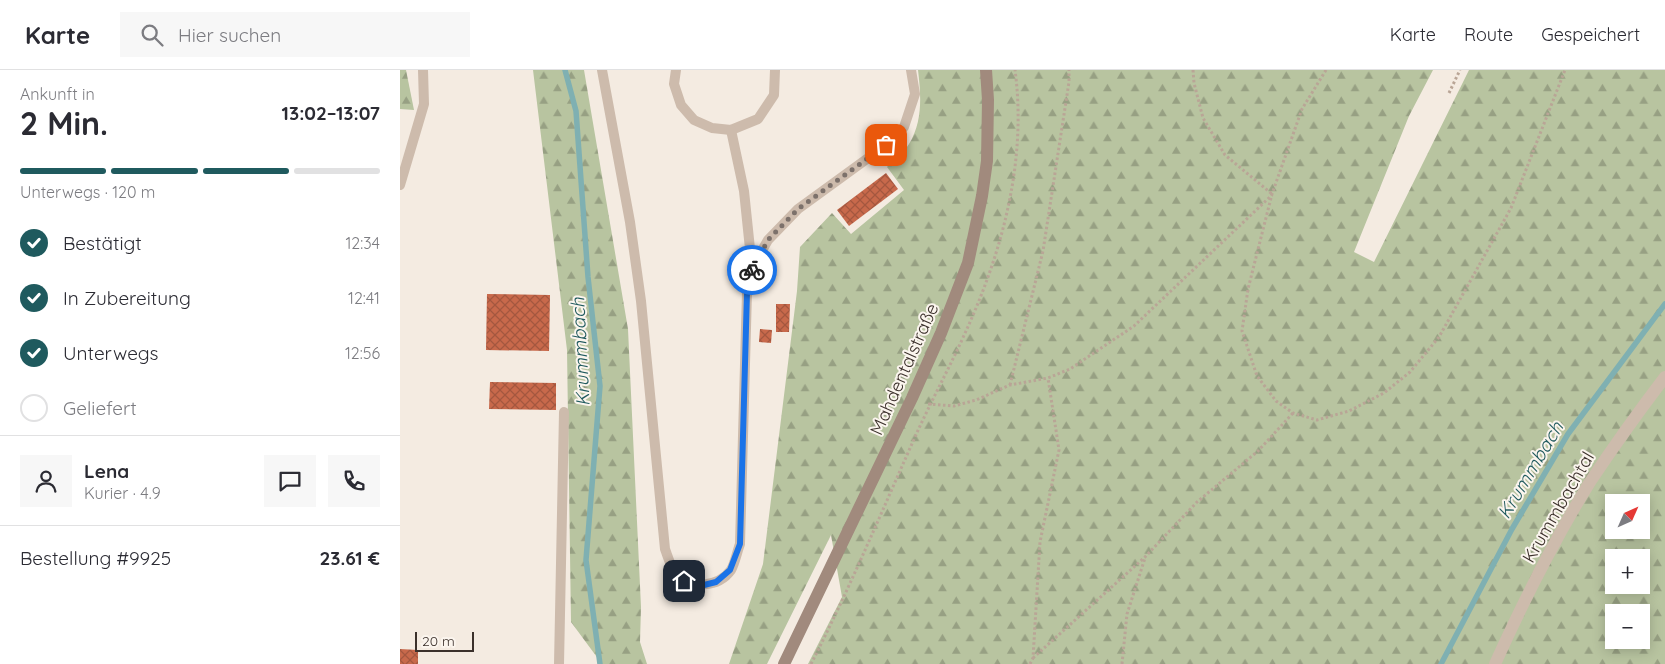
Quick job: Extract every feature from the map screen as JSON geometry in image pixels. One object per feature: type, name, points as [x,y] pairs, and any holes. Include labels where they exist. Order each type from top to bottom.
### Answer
[{"type":"main road","name":"Mahdentalstraße","points":[[784,664],[923,374],[945,324],[968,262],[982,196],[987,161],[988,100],[986,70]]},
{"type":"street","name":"Krummbachtal","points":[[1495,664],[1550,552],[1590,483],[1665,377]]},
{"type":"lane","points":[[400,184],[424,104],[423,70]]},
{"type":"lane","points":[[602,70],[628,213],[640,292],[665,549],[675,574],[684,581],[700,586],[716,582],[730,570],[740,544],[747,292],[752,268],[744,191],[731,130]]},
{"type":"lane","points":[[676,70],[674,84],[681,105],[694,120],[712,128],[731,130],[758,119],[774,95],[775,70]]},
{"type":"lane","points":[[752,268],[768,240],[798,209],[886,145],[904,127],[915,94],[911,70]]},
{"type":"lane","points":[[559,664],[564,412]]},
{"type":"path","points":[[1010,384],[1043,250],[1069,82],[1069,70]]},
{"type":"path","points":[[1193,70],[1194,83],[1203,118],[1225,155],[1272,194]]},
{"type":"path","points":[[1326,70],[1302,109],[1272,194],[1248,289],[1242,331],[1257,376],[1276,401],[1293,414],[1317,420],[1349,411],[1384,393],[1410,372],[1439,337],[1511,208],[1565,70]]},
{"type":"path","points":[[1449,93],[1460,70]]},
{"type":"path","points":[[811,664],[834,618],[929,405],[954,406],[976,400],[1010,384],[1048,378],[1070,369],[1134,326],[1272,194]]},
{"type":"path","points":[[1030,664],[1032,658],[1040,542],[1059,450],[1048,378]]},
{"type":"path","points":[[1032,658],[1145,557],[1197,502],[1258,451],[1293,414]]},
{"type":"path","points":[[1122,664],[1127,614],[1145,557]]},
{"type":"green space","points":[[400,70],[406,70],[414,110],[400,109]]},
{"type":"green space","points":[[533,70],[584,70],[628,329],[641,607],[640,642],[647,664],[602,664],[571,622],[567,350]]},
{"type":"green space","points":[[918,70],[1433,70],[1409,116],[1354,252],[1374,262],[1469,70],[1665,70],[1665,664],[808,664],[842,597],[831,535],[767,664],[729,664],[763,564],[797,291],[800,247],[832,213],[851,234],[904,190],[887,167],[904,150],[914,135],[919,117]]},
{"type":"building","points":[[886,173],[898,189],[849,226],[837,210]]},
{"type":"building","points":[[487,294],[550,295],[549,351],[486,350]]},
{"type":"building","points":[[776,304],[790,304],[789,332],[776,332]]},
{"type":"building","points":[[760,329],[772,330],[771,343],[759,342]]},
{"type":"building","points":[[490,382],[556,383],[556,410],[489,409]]},
{"type":"building","points":[[400,649],[418,650],[418,664],[400,664]]},
{"type":"waterway","name":"Krummbach","points":[[565,70],[576,111],[588,277],[600,386],[586,560],[600,664]]},
{"type":"waterway","name":"Krummbach","points":[[1441,664],[1512,529],[1568,434],[1665,304]]},
{"type":"way so far","points":[[752,270],[768,240],[798,209],[886,145]]},
{"type":"route","points":[[684,581],[700,586],[716,582],[730,570],[740,544],[747,292],[752,270]]}]
